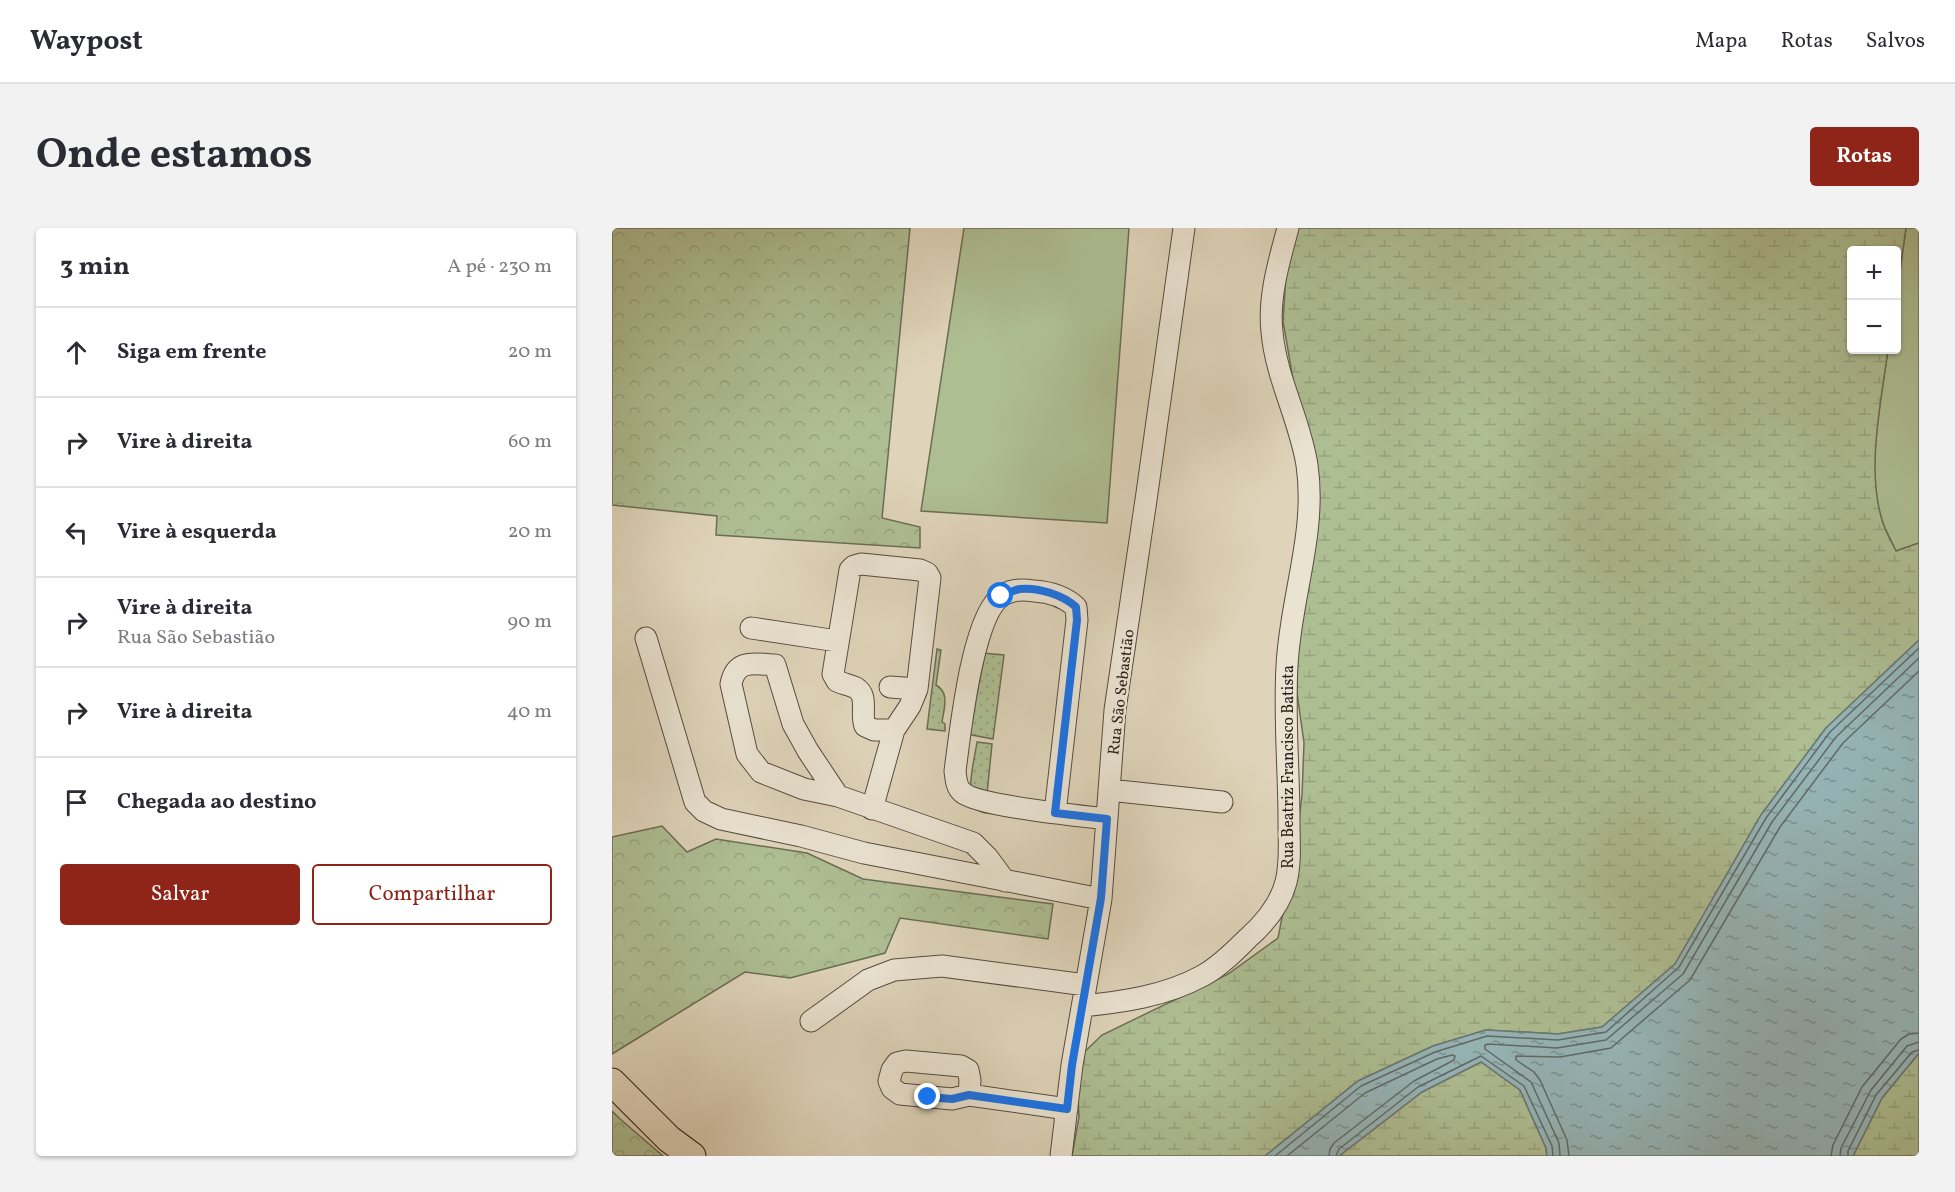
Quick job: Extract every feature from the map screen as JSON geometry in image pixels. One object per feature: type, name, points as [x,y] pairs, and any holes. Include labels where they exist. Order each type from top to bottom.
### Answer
[{"type":"main road","points":[[612,1083],[669,1138],[692,1156]]},
{"type":"street","name":"Rua São Sebastião","points":[[1061,1156],[1082,1006],[1101,898],[1114,710],[1148,494],[1184,228]]},
{"type":"street","name":"Rua Beatriz Francisco Batista","points":[[1082,1006],[1142,998],[1203,976],[1266,922],[1286,882],[1289,860],[1289,793],[1285,728],[1287,663],[1296,590],[1309,523],[1307,465],[1278,363],[1272,332],[1272,306],[1288,228]]},
{"type":"street","points":[[872,808],[894,730],[910,706],[917,689],[930,578],[927,573],[920,570],[861,564],[850,570],[833,674],[837,681],[857,688],[861,694],[864,702],[862,719],[865,726],[874,730],[894,730]]},
{"type":"street","points":[[1055,813],[1077,620],[1076,607],[1067,599],[1043,592],[1020,589],[1001,596],[991,607],[984,621],[969,677],[955,771],[956,783],[962,793],[975,800],[1055,813],[1107,819]]},
{"type":"street","points":[[751,628],[837,641]]},
{"type":"street","points":[[778,632],[775,665],[794,724],[808,751],[838,796]]},
{"type":"street","points":[[646,638],[695,802],[704,811],[721,819],[801,836],[864,853],[1005,882],[1101,898]]},
{"type":"street","points":[[775,665],[745,664],[732,674],[731,684],[747,754],[761,772],[804,789],[838,796],[973,843],[988,858],[1005,882]]},
{"type":"street","points":[[890,687],[917,689]]},
{"type":"street","points":[[1109,790],[1222,801]]},
{"type":"street","points":[[811,1021],[868,980],[894,970],[942,966],[1086,985]]},
{"type":"street","points":[[969,1095],[1067,1109]]},
{"type":"green space","points":[[612,228],[910,228],[882,518],[920,527],[920,548],[716,535],[717,516],[612,505]]},
{"type":"green space","points":[[964,228],[1129,228],[1107,523],[921,511]]},
{"type":"green space","points":[[1291,228],[1906,228],[1901,264],[1901,246],[1847,246],[1847,354],[1887,354],[1876,438],[1878,506],[1884,526],[1896,551],[1919,543],[1919,640],[1826,728],[1761,815],[1675,964],[1602,1027],[1558,1034],[1486,1030],[1433,1046],[1358,1081],[1265,1156],[1072,1156],[1079,1117],[1076,1060],[1102,1035],[1228,974],[1278,938],[1296,845],[1302,795],[1304,743],[1297,693],[1297,651],[1318,525],[1283,321]]},
{"type":"green space","points":[[1906,228],[1919,228],[1919,543],[1896,551],[1884,526],[1878,506],[1875,462],[1878,415],[1887,354],[1901,354],[1901,264]]},
{"type":"green space","points":[[937,649],[941,650],[936,685],[945,697],[942,722],[945,724],[945,731],[927,729]]},
{"type":"green space","points":[[982,653],[1004,655],[993,739],[972,735],[968,731]]},
{"type":"green space","points":[[977,742],[992,744],[986,804],[1011,814],[982,812],[976,808],[972,800],[971,780]]},
{"type":"green space","points":[[662,826],[687,852],[716,839],[807,853],[863,879],[1053,904],[1048,939],[900,918],[885,953],[790,978],[745,972],[612,1054],[612,837]]},
{"type":"green space","points":[[1919,1053],[1919,1156],[1853,1156],[1882,1098]]},
{"type":"green space","points":[[1481,1062],[1520,1090],[1546,1148],[1547,1156],[1339,1156],[1422,1092]]},
{"type":"green space","points":[[612,1111],[619,1118],[663,1156],[612,1156]]},
{"type":"water","points":[[1919,640],[1919,1053],[1882,1098],[1853,1156],[1547,1156],[1546,1148],[1520,1090],[1481,1062],[1422,1092],[1339,1156],[1265,1156],[1358,1081],[1433,1046],[1486,1030],[1558,1034],[1602,1027],[1675,964],[1761,815],[1826,728]]},
{"type":"route","points":[[928,1097],[952,1099],[969,1095],[1067,1109],[1072,1065],[1101,898],[1107,819],[1055,813],[1077,620],[1076,607],[1067,599],[1043,592],[1020,589],[1001,596]]}]
